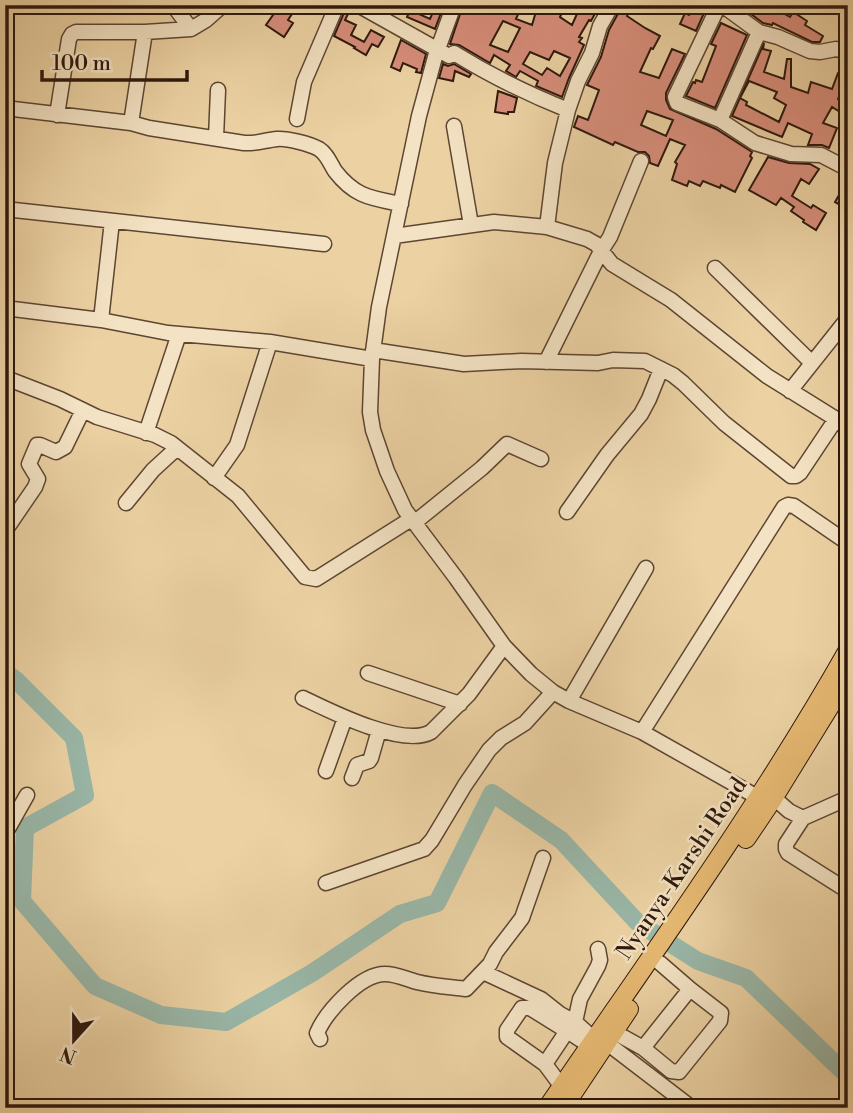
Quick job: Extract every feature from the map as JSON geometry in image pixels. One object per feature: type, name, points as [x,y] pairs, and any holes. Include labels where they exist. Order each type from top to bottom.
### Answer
[{"type":"main road","name":"Nyanya-Karshi Road","points":[[563,1108],[642,969],[766,798],[848,650]]},
{"type":"main road","name":"Nyanya-Karshi Road","points":[[547,1108],[660,963],[848,677]]},
{"type":"street","points":[[173,5],[191,29]]},
{"type":"street","points":[[57,115],[72,34],[191,29],[223,5]]},
{"type":"street","points":[[297,119],[304,82],[337,5]]},
{"type":"street","points":[[358,5],[439,51],[449,56],[454,53],[500,80],[568,110]]},
{"type":"street","points":[[454,5],[435,57],[419,116],[379,307],[370,412],[373,430],[387,471],[412,521],[504,646],[531,674],[569,701],[642,732],[803,818]]},
{"type":"street","points":[[547,227],[555,163],[568,110],[578,80],[592,54],[600,26],[612,5]]},
{"type":"street","points":[[848,52],[835,49],[810,51],[759,32],[720,5],[675,97],[677,103],[720,120],[755,143],[791,154],[821,155],[848,169]]},
{"type":"street","points":[[131,123],[145,32]]},
{"type":"street","points":[[720,120],[759,32]]},
{"type":"street","points":[[216,138],[218,90]]},
{"type":"street","points":[[5,108],[131,123],[253,144],[283,139],[317,148],[325,153],[333,169],[352,190],[371,198],[401,204]]},
{"type":"street","points":[[454,126],[471,225]]},
{"type":"street","points":[[546,362],[610,237],[642,161]]},
{"type":"street","points":[[5,209],[324,244]]},
{"type":"street","points":[[102,320],[111,221]]},
{"type":"street","points":[[5,308],[102,320],[146,330],[464,364],[645,360],[683,383],[724,423],[791,476],[800,473],[842,424],[767,376],[671,300],[612,264],[596,244],[587,239],[547,227],[494,222],[394,236]]},
{"type":"street","points":[[715,268],[812,363]]},
{"type":"street","points":[[790,391],[848,318]]},
{"type":"street","points":[[146,433],[179,334]]},
{"type":"street","points":[[214,478],[237,445],[270,342]]},
{"type":"street","points":[[567,512],[607,455],[641,414],[661,369]]},
{"type":"street","points":[[11,380],[171,443],[237,496],[305,578],[310,579],[316,579],[412,521],[482,468],[507,444],[541,460]]},
{"type":"street","points":[[5,531],[38,479],[29,464],[37,445],[56,452],[62,450],[83,410]]},
{"type":"street","points":[[126,503],[153,470],[177,448]]},
{"type":"street","points":[[642,732],[784,507],[794,506],[848,543]]},
{"type":"street","points":[[569,701],[646,568]]},
{"type":"street","points":[[303,698],[345,718],[379,730],[415,737],[424,736],[469,694],[504,646]]},
{"type":"street","points":[[368,673],[460,704]]},
{"type":"street","points":[[326,883],[424,849],[489,750],[501,738],[524,723],[553,692]]},
{"type":"street","points":[[326,771],[345,718]]},
{"type":"street","points":[[352,778],[357,765],[371,758],[379,730]]},
{"type":"street","points":[[5,834],[27,795]]},
{"type":"street","points":[[848,798],[803,818],[786,844],[788,853],[848,891]]},
{"type":"street","points":[[320,1039],[317,1033],[320,1026],[336,1005],[360,983],[375,975],[390,974],[419,982],[466,989],[490,964],[522,918],[543,858]]},
{"type":"street","points":[[545,1064],[571,1026],[580,999],[598,966],[598,949]]},
{"type":"street","points":[[601,1040],[643,1048],[671,1071],[679,1072],[720,1021],[721,1013],[660,963]]},
{"type":"street","points":[[483,972],[541,999],[571,1026]]},
{"type":"street","points":[[643,1048],[690,989]]},
{"type":"street","points":[[562,1087],[545,1064],[507,1037],[507,1030],[522,1008],[530,1008],[601,1040],[692,1108]]},
{"type":"building","points":[[280,5],[298,5],[288,20],[293,23],[284,37],[266,25]]},
{"type":"building","points":[[436,5],[444,5],[435,29],[407,17],[410,10],[430,19]]},
{"type":"building","points":[[463,5],[522,5],[516,19],[532,25],[538,5],[565,5],[560,17],[572,25],[581,5],[598,8],[579,37],[582,38],[579,42],[584,45],[562,97],[536,86],[538,81],[520,71],[516,77],[506,71],[510,65],[494,55],[490,63],[459,45],[450,44]],"holes":[[[503,21],[520,28],[508,52],[490,45]],[[554,51],[570,58],[560,76],[547,68],[542,75],[523,64],[530,52],[549,60]]]},
{"type":"building","points":[[739,5],[769,5],[790,17],[793,12],[807,21],[805,25],[823,36],[820,42],[812,42],[773,23],[763,23]]},
{"type":"building","points":[[346,8],[350,10],[345,20],[356,25],[351,35],[364,42],[371,30],[384,37],[378,47],[372,44],[366,55],[334,36]]},
{"type":"building","points":[[692,8],[704,13],[696,31],[680,24],[685,13],[689,15]]},
{"type":"building","points":[[620,10],[660,36],[640,72],[659,78],[672,49],[685,54],[666,93],[666,100],[670,109],[716,129],[752,152],[752,158],[735,192],[703,181],[700,186],[689,181],[687,186],[672,180],[677,164],[675,162],[685,145],[670,139],[658,166],[650,163],[645,152],[638,152],[615,142],[613,145],[574,127],[578,116],[588,120],[599,90],[587,85],[601,57],[609,30]],"holes":[[[647,111],[673,120],[666,136],[641,125]]]},
{"type":"building","points":[[721,23],[747,35],[715,108],[686,96],[693,82],[702,82],[716,46],[711,44]]},
{"type":"building","points":[[401,40],[426,54],[421,73],[403,63],[400,71],[391,67]]},
{"type":"building","points":[[764,43],[763,49],[771,51],[764,72],[784,79],[787,59],[791,59],[791,87],[808,93],[811,82],[832,89],[838,73],[847,77],[838,99],[848,105],[848,117],[832,107],[823,123],[837,128],[829,148],[808,145],[812,134],[788,123],[782,137],[732,116]],"holes":[[[749,81],[777,92],[774,98],[786,105],[779,122],[746,105],[747,102],[740,98]]]},
{"type":"building","points":[[443,64],[454,64],[471,74],[469,77],[455,71],[453,81],[439,78]]},
{"type":"building","points":[[498,91],[517,98],[514,112],[495,112]]},
{"type":"building","points":[[768,157],[789,163],[810,164],[819,169],[809,184],[801,179],[792,196],[811,208],[813,205],[826,213],[816,230],[803,222],[804,220],[791,211],[794,207],[781,198],[776,205],[749,190]]},
{"type":"building","points":[[848,179],[848,209],[835,202]]},
{"type":"waterway","points":[[5,672],[74,738],[85,795],[25,828],[22,901],[95,986],[161,1015],[226,1022],[312,973],[400,914],[437,903],[492,793],[561,840],[638,923],[698,961],[746,978],[848,1076]]}]
